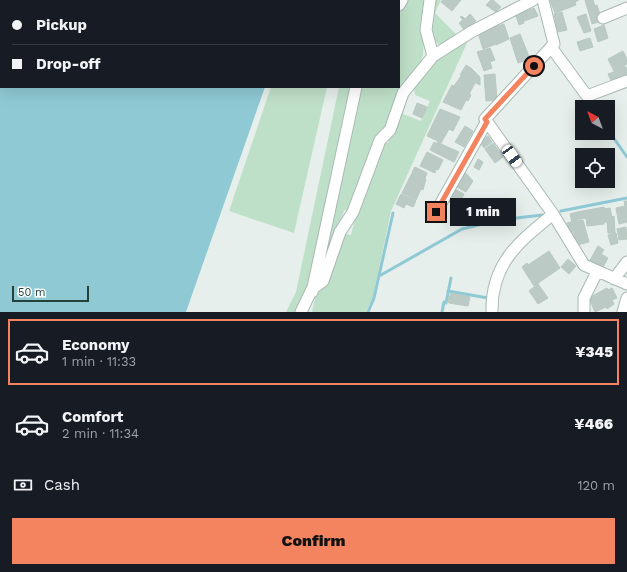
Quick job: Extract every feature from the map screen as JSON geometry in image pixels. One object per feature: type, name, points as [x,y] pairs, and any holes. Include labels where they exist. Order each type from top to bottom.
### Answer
[{"type":"street","points":[[430,0],[426,30],[433,56]]},
{"type":"street","points":[[301,312],[312,290],[323,281],[340,232],[354,212],[380,140],[390,130],[403,92],[433,56],[471,32],[533,0]]},
{"type":"street","points":[[543,0],[554,44],[485,119],[553,214],[584,265],[627,284]]},
{"type":"street","points":[[603,18],[627,8]]},
{"type":"street","points":[[551,47],[587,96],[627,81]]},
{"type":"street","points":[[308,312],[356,88]]},
{"type":"street","points":[[436,212],[487,122]]},
{"type":"street","points":[[492,312],[494,287],[507,258],[518,243],[553,214]]},
{"type":"street","points":[[614,279],[627,262]]},
{"type":"street","points":[[584,312],[584,298],[597,272]]},
{"type":"street","points":[[623,312],[627,298]]},
{"type":"green space","points":[[406,0],[429,0],[420,28],[424,29],[423,56],[388,130],[381,129],[352,212],[344,210],[338,231],[318,281],[360,88],[400,88],[400,13]]},
{"type":"green space","points":[[432,0],[441,0],[435,13],[458,36],[441,45],[435,42],[430,32],[429,19]]},
{"type":"green space","points":[[471,34],[391,211],[373,297],[366,312],[312,312],[315,298],[325,281],[342,233],[351,235],[359,203],[382,142],[388,143],[404,93],[408,89],[403,114],[421,121],[430,101],[415,95],[413,83],[434,61]]},
{"type":"green space","points":[[271,88],[327,88],[294,233],[229,211]]},
{"type":"green space","points":[[339,88],[351,88],[307,294],[295,312],[286,312],[296,292]]},
{"type":"water","points":[[0,88],[265,88],[186,312],[0,312]]},
{"type":"building","points":[[443,0],[461,0],[452,11],[441,2]]},
{"type":"building","points":[[491,0],[501,7],[496,12],[486,5]]},
{"type":"building","points":[[550,0],[579,0],[575,2],[576,5],[555,13]]},
{"type":"building","points":[[585,0],[593,0],[595,6],[597,5],[602,21],[592,24]]},
{"type":"building","points":[[534,8],[538,16],[524,21],[521,13]]},
{"type":"building","points":[[562,12],[567,30],[558,32],[554,14]]},
{"type":"building","points":[[470,14],[476,21],[465,31],[459,23],[463,20],[460,17],[462,16],[465,19]]},
{"type":"building","points":[[521,14],[524,23],[519,25],[516,16]]},
{"type":"building","points":[[586,14],[591,31],[584,33],[577,17]]},
{"type":"building","points":[[504,24],[509,39],[483,49],[478,33]]},
{"type":"building","points":[[604,25],[608,38],[598,42],[594,29]]},
{"type":"building","points":[[520,34],[530,59],[518,63],[510,38]]},
{"type":"building","points":[[590,38],[593,47],[580,51],[577,42]]},
{"type":"building","points":[[490,48],[495,60],[490,62],[492,68],[484,71],[477,52]]},
{"type":"building","points":[[623,51],[627,59],[627,64],[624,66],[625,67],[614,71],[608,59]]},
{"type":"building","points":[[466,65],[480,77],[480,85],[460,75]]},
{"type":"building","points":[[627,67],[627,77],[612,83],[608,74]]},
{"type":"building","points":[[495,74],[497,100],[486,101],[484,75]]},
{"type":"building","points":[[461,76],[475,83],[469,94],[471,95],[468,101],[466,100],[461,110],[443,102],[452,85],[454,86]]},
{"type":"building","points":[[417,103],[427,107],[422,118],[413,114]]},
{"type":"building","points":[[440,109],[460,117],[453,131],[449,129],[440,145],[437,144],[438,141],[427,136]]},
{"type":"building","points":[[465,126],[473,131],[464,147],[455,142]]},
{"type":"building","points":[[488,136],[492,142],[484,148],[480,142]]},
{"type":"building","points":[[434,142],[459,152],[454,162],[430,150]]},
{"type":"building","points":[[493,143],[503,157],[495,163],[485,149]]},
{"type":"building","points":[[427,152],[443,160],[438,170],[436,169],[435,173],[420,166]]},
{"type":"building","points":[[478,159],[483,162],[479,170],[474,167]]},
{"type":"building","points":[[415,167],[427,173],[425,178],[412,172]]},
{"type":"building","points":[[463,170],[473,181],[466,192],[455,186]]},
{"type":"building","points":[[412,173],[426,179],[423,190],[421,189],[416,200],[402,193]]},
{"type":"building","points":[[455,189],[464,194],[458,206],[449,202]]},
{"type":"building","points":[[401,194],[416,201],[413,207],[406,204],[404,208],[396,204]]},
{"type":"building","points":[[624,201],[627,201],[627,222],[619,224],[616,208],[625,206]]},
{"type":"building","points":[[604,207],[605,209],[610,208],[612,217],[614,216],[615,233],[608,233],[607,222],[604,222],[604,224],[587,226],[586,218],[579,219],[577,212]]},
{"type":"building","points":[[577,212],[578,220],[572,222],[570,214]]},
{"type":"building","points":[[583,220],[589,242],[577,245],[573,232],[569,233],[567,223]]},
{"type":"building","points":[[626,227],[627,239],[619,240],[617,229]]},
{"type":"building","points":[[616,233],[618,243],[611,245],[608,235]]},
{"type":"building","points":[[598,246],[604,250],[601,254],[608,258],[602,269],[589,262]]},
{"type":"building","points":[[549,251],[560,268],[534,286],[522,267],[527,263],[528,265]]},
{"type":"building","points":[[568,259],[576,266],[569,274],[561,267]]},
{"type":"building","points":[[538,284],[548,298],[538,304],[529,291]]},
{"type":"building","points":[[607,288],[608,290],[612,288],[617,298],[612,300],[614,304],[607,309],[606,307],[595,312],[589,298]]},
{"type":"building","points":[[451,293],[470,297],[468,306],[449,303],[448,300]]},
{"type":"waterway","points":[[615,140],[627,157]]},
{"type":"waterway","points":[[561,211],[627,198]]},
{"type":"waterway","points":[[368,312],[374,298],[393,213]]},
{"type":"waterway","points":[[381,275],[462,229],[499,220],[542,215]]},
{"type":"waterway","points":[[442,312],[444,302],[446,303],[451,278]]},
{"type":"waterway","points":[[448,291],[488,298]]},
{"type":"route","points":[[436,212],[487,122],[485,119],[534,66]]}]
